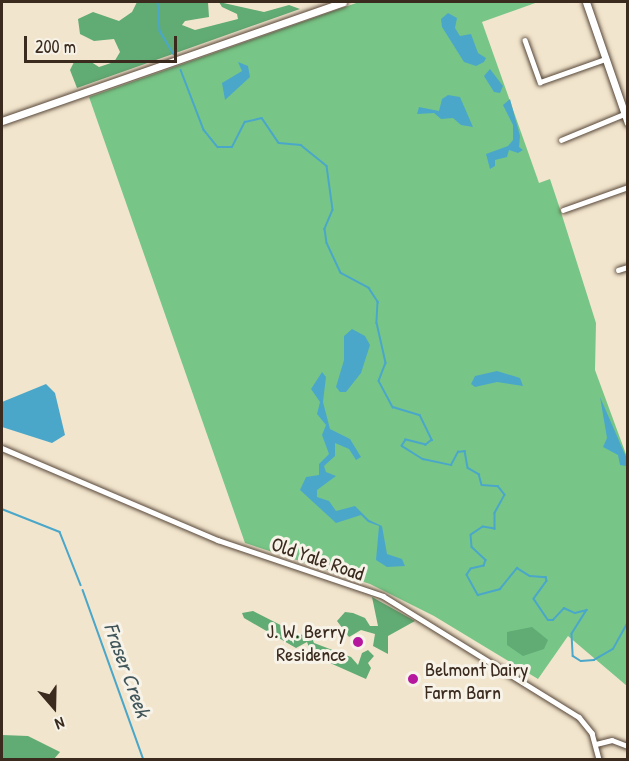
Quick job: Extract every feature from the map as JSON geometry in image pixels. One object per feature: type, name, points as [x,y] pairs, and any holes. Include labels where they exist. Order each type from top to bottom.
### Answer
[{"type":"main road","points":[[2,121],[343,2]]},
{"type":"main road","points":[[586,2],[627,123]]},
{"type":"street","points":[[525,40],[540,82],[605,59]]},
{"type":"street","points":[[561,140],[624,114]]},
{"type":"street","points":[[563,210],[627,187]]},
{"type":"street","points":[[618,270],[627,267]]},
{"type":"street","name":"Old Yale Road","points":[[2,448],[218,540],[383,596],[579,717],[597,744],[599,759]]},
{"type":"street","points":[[597,744],[612,740],[627,746]]},
{"type":"green space","points":[[137,2],[208,2],[209,17],[185,21],[182,25],[195,30],[238,19],[237,14],[222,7],[219,2],[264,12],[289,5],[300,9],[77,88],[70,70],[75,60],[88,60],[99,67],[114,62],[120,52],[114,39],[94,41],[80,34],[78,19],[93,12],[119,21],[132,12]]},
{"type":"green space","points":[[359,2],[538,2],[482,22],[539,183],[550,179],[596,323],[595,370],[627,457],[627,686],[568,636],[538,679],[434,616],[370,584],[245,543],[89,97]]},
{"type":"green space","points":[[372,597],[415,621],[388,636],[388,654],[373,646],[375,634],[361,630],[349,637],[337,621],[345,612],[365,618],[370,626],[378,626]]},
{"type":"green space","points":[[253,611],[300,635],[310,633],[314,643],[351,657],[358,665],[362,653],[368,650],[374,656],[368,663],[371,668],[366,679],[312,655],[307,642],[296,648],[244,618],[242,613]]},
{"type":"green space","points":[[532,627],[548,640],[544,649],[523,656],[507,645],[507,632]]},
{"type":"green space","points":[[2,735],[28,736],[60,752],[54,759],[2,759]]},
{"type":"water","points":[[448,13],[457,18],[455,28],[460,36],[471,34],[478,53],[486,58],[484,62],[476,66],[464,62],[442,27],[441,19]]},
{"type":"water","points":[[238,62],[248,66],[250,77],[225,100],[222,83],[242,71]]},
{"type":"water","points":[[490,69],[503,86],[500,93],[494,92],[484,76]]},
{"type":"water","points":[[448,95],[460,97],[473,127],[461,125],[453,118],[441,119],[434,113],[417,114],[419,107],[439,111],[442,99]]},
{"type":"water","points":[[510,99],[520,136],[519,147],[523,150],[518,153],[509,150],[507,157],[495,160],[495,166],[490,169],[486,154],[508,146],[513,140],[513,125],[503,105]]},
{"type":"water","points":[[352,329],[365,336],[370,345],[361,373],[346,392],[340,392],[336,387],[344,360],[344,336]]},
{"type":"water","points":[[497,371],[520,378],[523,386],[497,382],[475,387],[471,384],[475,376]]},
{"type":"water","points":[[322,372],[326,377],[323,402],[330,429],[350,439],[361,457],[356,460],[349,449],[335,443],[335,456],[324,466],[326,472],[336,476],[317,490],[317,497],[329,501],[336,511],[355,506],[369,520],[382,526],[387,554],[402,559],[405,566],[387,567],[376,560],[379,526],[368,522],[361,515],[336,523],[300,490],[306,477],[319,475],[319,464],[329,454],[322,435],[326,425],[317,414],[320,402],[311,389]]},
{"type":"water","points":[[46,384],[55,393],[65,435],[52,443],[2,427],[2,402]]},
{"type":"water","points":[[600,397],[627,459],[626,466],[620,465],[618,455],[603,447],[607,438]]},
{"type":"waterway","points":[[158,2],[160,31],[174,54]]},
{"type":"waterway","points":[[181,70],[204,130],[218,147],[232,147],[245,122],[262,118],[279,143],[301,145],[327,166],[333,210],[325,229],[327,243],[341,273],[369,288],[378,302],[377,323],[386,363],[379,381],[393,407],[420,415],[432,440],[426,445],[406,440],[402,446],[423,459],[451,465],[458,452],[465,451],[468,468],[479,474],[482,485],[498,486],[505,495],[495,513],[495,529],[483,527],[471,535],[472,547],[486,560],[484,566],[471,569],[467,575],[478,595],[500,589],[517,568],[530,576],[546,577],[547,581],[534,599],[548,620],[553,620],[564,608],[575,613],[587,610],[572,634],[573,656],[581,661],[594,660],[613,649],[628,622]]},
{"type":"waterway","name":"Fraser Creek","points":[[2,509],[60,532],[81,585]]},
{"type":"waterway","name":"Fraser Creek","points":[[83,590],[144,760]]},
{"type":"place","name":"J. W. Berry Residence","points":[[358,642]]},
{"type":"place","name":"Belmont Dairy Farm Barn","points":[[413,679]]}]
